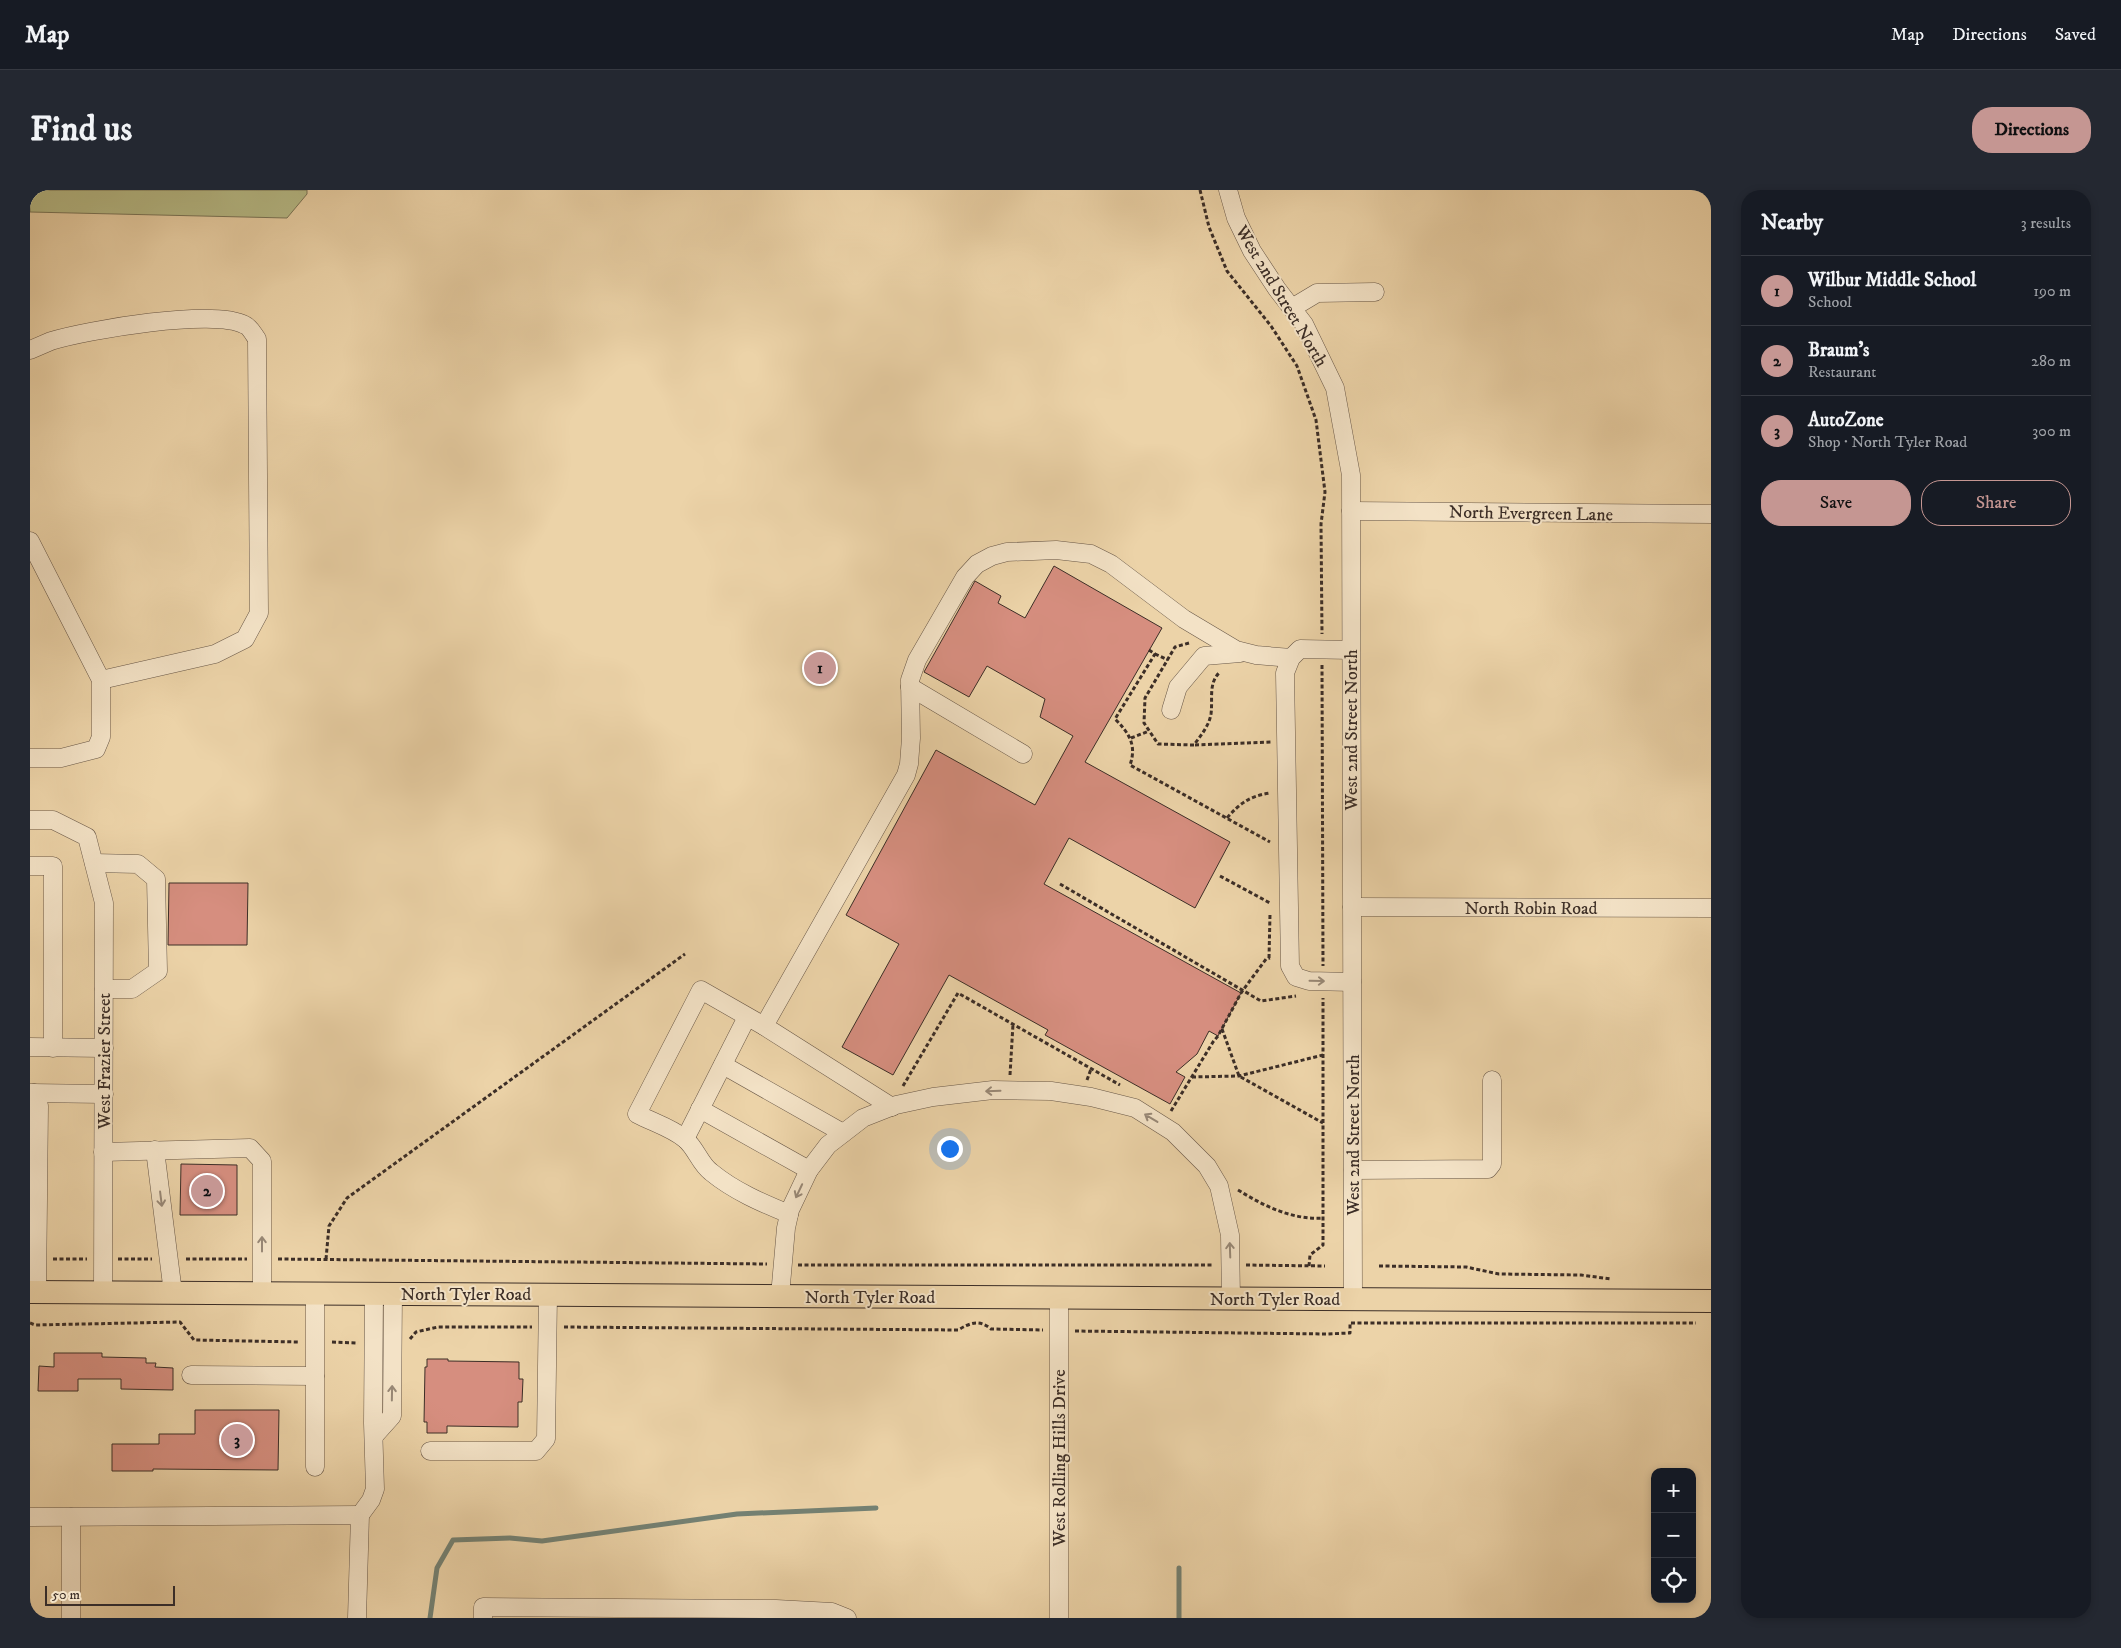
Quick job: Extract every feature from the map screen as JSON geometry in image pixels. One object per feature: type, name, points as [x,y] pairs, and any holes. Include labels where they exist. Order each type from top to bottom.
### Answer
[{"type":"main road","name":"North Tyler Road","points":[[34,1292],[1711,1301]]},
{"type":"street","name":"West 2nd Street North","points":[[1228,190],[1236,218],[1252,251],[1312,340],[1335,388],[1344,426],[1351,475],[1353,1299]]},
{"type":"street","points":[[1292,308],[1317,293],[1375,292]]},
{"type":"street","points":[[30,350],[51,342],[95,332],[168,320],[220,318],[246,325],[257,339],[259,613],[245,639],[215,654],[101,680]]},
{"type":"street","name":"North Evergreen Lane","points":[[1351,511],[1711,514]]},
{"type":"street","points":[[30,541],[101,680],[101,737],[96,749],[61,758],[30,758]]},
{"type":"street","points":[[764,1026],[906,775],[911,738],[910,680],[917,660],[965,577],[977,564],[992,556],[1008,552],[1056,550],[1091,554],[1111,564],[1184,619],[1236,650],[1291,658]]},
{"type":"street","points":[[1351,650],[1300,650],[1291,658],[1285,673],[1282,966],[1296,976],[1308,981],[1352,982]]},
{"type":"street","points":[[1171,710],[1178,687],[1204,656],[1246,652]]},
{"type":"street","points":[[910,687],[1023,754]]},
{"type":"street","name":"West Frazier Street","points":[[30,820],[53,820],[87,837],[104,902],[103,1292]]},
{"type":"street","points":[[94,863],[138,864],[156,879],[158,971],[132,989],[104,990]]},
{"type":"street","points":[[30,866],[53,866],[53,1048]]},
{"type":"street","name":"North Robin Road","points":[[1352,907],[1711,908]]},
{"type":"street","points":[[790,1214],[757,1201],[722,1181],[708,1170],[700,1156],[685,1139],[637,1114],[701,990],[764,1026],[892,1107]]},
{"type":"street","points":[[685,1139],[747,1017]]},
{"type":"street","points":[[30,1047],[104,1048]]},
{"type":"street","points":[[723,1065],[843,1133]]},
{"type":"street","points":[[1353,1170],[1488,1169],[1492,1164],[1492,1080]]},
{"type":"street","points":[[780,1296],[786,1228],[790,1214],[800,1187],[809,1170],[828,1145],[863,1118],[892,1107],[933,1097],[993,1090],[1051,1091],[1091,1097],[1135,1108],[1173,1132],[1207,1166],[1219,1186],[1230,1235],[1231,1299]]},
{"type":"street","points":[[34,1292],[38,1259],[39,1106],[32,1093],[104,1094]]},
{"type":"street","points":[[700,1109],[809,1170]]},
{"type":"street","points":[[103,1152],[250,1148],[262,1161],[262,1293]]},
{"type":"street","points":[[155,1150],[173,1292]]},
{"type":"street","points":[[315,1293],[315,1467]]},
{"type":"street","points":[[357,1618],[360,1514],[371,1500],[375,1489],[375,1436],[373,1423],[374,1343],[383,1293]]},
{"type":"street","points":[[375,1436],[392,1416],[392,1343],[383,1293]]},
{"type":"street","points":[[430,1451],[536,1451],[546,1439],[548,1294]]},
{"type":"street","name":"West Rolling Hills Drive","points":[[1059,1298],[1060,1618]]},
{"type":"street","points":[[191,1375],[315,1376]]},
{"type":"street","points":[[30,1517],[360,1514]]},
{"type":"street","points":[[71,1517],[71,1618]]},
{"type":"street","points":[[483,1612],[832,1612],[847,1618]]},
{"type":"path","points":[[1200,190],[1209,227],[1228,271],[1271,326],[1297,366],[1316,420],[1325,492],[1321,524],[1323,1245],[1310,1255],[1309,1266]]},
{"type":"path","points":[[1218,640],[1197,640],[1175,647],[1145,698],[1144,723],[1158,744],[1194,745],[1272,742],[1272,750]]},
{"type":"path","points":[[1149,650],[1168,660]]},
{"type":"path","points":[[1155,654],[1115,719],[1131,738],[1133,756],[1130,765],[1271,843]]},
{"type":"path","points":[[1194,745],[1208,726],[1211,714],[1211,690],[1215,677],[1223,670]]},
{"type":"path","points":[[1131,738],[1149,730]]},
{"type":"path","points":[[1272,784],[1272,801]]},
{"type":"path","points":[[1227,818],[1244,800],[1272,792]]},
{"type":"path","points":[[1271,834],[1271,851]]},
{"type":"path","points":[[1220,876],[1270,903]]},
{"type":"path","points":[[1060,884],[1261,1001],[1297,996]]},
{"type":"path","points":[[1269,958],[1270,895]]},
{"type":"path","points":[[326,1259],[329,1226],[347,1198],[685,954]]},
{"type":"path","points":[[1169,1114],[1222,1029],[1243,990],[1266,959],[1272,957],[1282,966]]},
{"type":"path","points":[[1288,990],[1304,998]]},
{"type":"path","points":[[1318,1000],[1323,1000]]},
{"type":"path","points":[[1010,1078],[1012,1024]]},
{"type":"path","points":[[1222,1029],[1239,1076],[1323,1123]]},
{"type":"path","points":[[1191,1077],[1239,1076],[1323,1055]]},
{"type":"path","points":[[38,1259],[326,1259],[783,1264],[1325,1266]]},
{"type":"path","points":[[1379,1266],[1466,1266],[1499,1274],[1581,1276],[1620,1280]]},
{"type":"path","points":[[30,1323],[35,1325],[180,1322],[194,1340],[374,1343]]},
{"type":"path","points":[[392,1343],[406,1344],[416,1332],[438,1327],[958,1330],[972,1323],[984,1324],[991,1329],[1326,1334],[1350,1333],[1350,1322],[1701,1323]]},
{"type":"green space","points":[[30,190],[307,190],[307,194],[287,218],[30,212]]},
{"type":"building","points":[[1054,566],[1162,628],[1085,762],[1230,842],[1195,908],[1069,838],[1044,884],[1241,993],[1218,1036],[1209,1031],[1197,1054],[1176,1072],[1185,1077],[1170,1104],[1045,1035],[1048,1030],[949,975],[893,1075],[842,1047],[899,944],[846,915],[936,750],[1035,805],[1073,736],[1040,717],[1045,699],[987,666],[969,697],[924,672],[975,581],[1001,596],[998,603],[1025,618]]},
{"type":"building","points":[[169,883],[248,883],[247,945],[168,945]]},
{"type":"building","points":[[181,1164],[237,1165],[237,1215],[180,1215]]},
{"type":"building","points":[[54,1353],[102,1353],[102,1357],[146,1358],[146,1363],[156,1363],[155,1367],[173,1368],[173,1390],[121,1389],[121,1379],[78,1379],[78,1391],[38,1391],[39,1366],[54,1367]]},
{"type":"building","points":[[427,1359],[519,1362],[519,1379],[523,1379],[522,1402],[518,1402],[518,1427],[447,1426],[447,1433],[427,1433],[427,1422],[424,1422],[425,1367],[427,1367]]},
{"type":"building","points":[[195,1410],[279,1410],[278,1470],[153,1469],[153,1471],[112,1471],[112,1444],[159,1444],[159,1434],[195,1434]]},
{"type":"waterway","points":[[430,1618],[437,1568],[453,1540],[510,1538],[542,1541],[737,1514],[876,1508]]},
{"type":"waterway","points":[[1179,1568],[1179,1618]]},
{"type":"place","name":"Wilbur Middle School","points":[[820,668]]},
{"type":"place","name":"Braum's","points":[[207,1191]]},
{"type":"place","name":"AutoZone","points":[[237,1440]]}]
